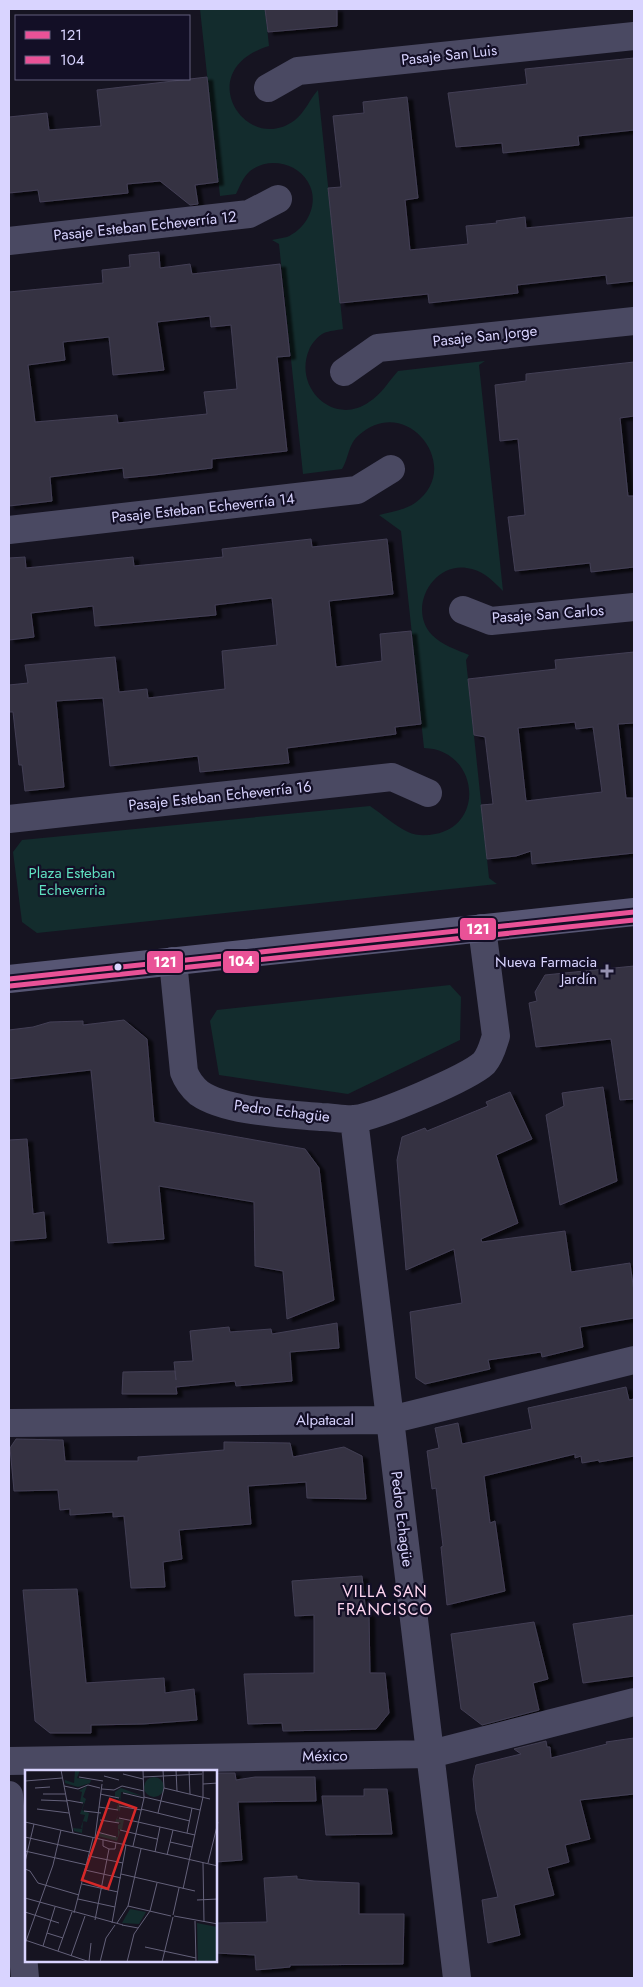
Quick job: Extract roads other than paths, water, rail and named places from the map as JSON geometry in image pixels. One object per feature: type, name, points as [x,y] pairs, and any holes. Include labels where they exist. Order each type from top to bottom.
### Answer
[{"type":"main road","points":[[9,979],[634,912]]},
{"type":"street","name":"Pasaje San Luis","points":[[268,88],[298,71],[634,36]]},
{"type":"street","name":"Pasaje Esteban Echeverría 12","points":[[9,241],[249,214],[278,199]]},
{"type":"street","name":"Pasaje San Jorge","points":[[344,372],[378,348],[634,321]]},
{"type":"street","name":"Pasaje Esteban Echeverría 14","points":[[9,530],[357,490],[391,470]]},
{"type":"street","name":"Pasaje San Carlos","points":[[463,610],[491,621],[634,608]]},
{"type":"street","name":"Pasaje Esteban Echeverría 16","points":[[9,818],[392,777],[428,793]]},
{"type":"street","name":"Pedro Echagüe","points":[[173,961],[184,1072],[188,1081],[200,1093],[222,1104],[274,1113],[354,1119],[407,1102],[472,1071],[484,1062],[492,1050],[496,1036],[482,928]]},
{"type":"street","name":"Pedro Echagüe","points":[[354,1119],[457,1978]]},
{"type":"street","name":"Alpatacal","points":[[9,1423],[390,1420],[634,1360]]},
{"type":"street","name":"México","points":[[9,1761],[431,1754],[634,1702]]},
{"type":"street","points":[[9,1796],[25,1978]]},
{"type":"place","name":"Nueva Farmacia Jardín","points":[[607,971]]},
{"type":"district","name":"VILLA SAN FRANCISCO","points":[[385,1600]]},
{"type":"park label","name":"Plaza Esteban Echeverria","points":[[72,882]]}]
